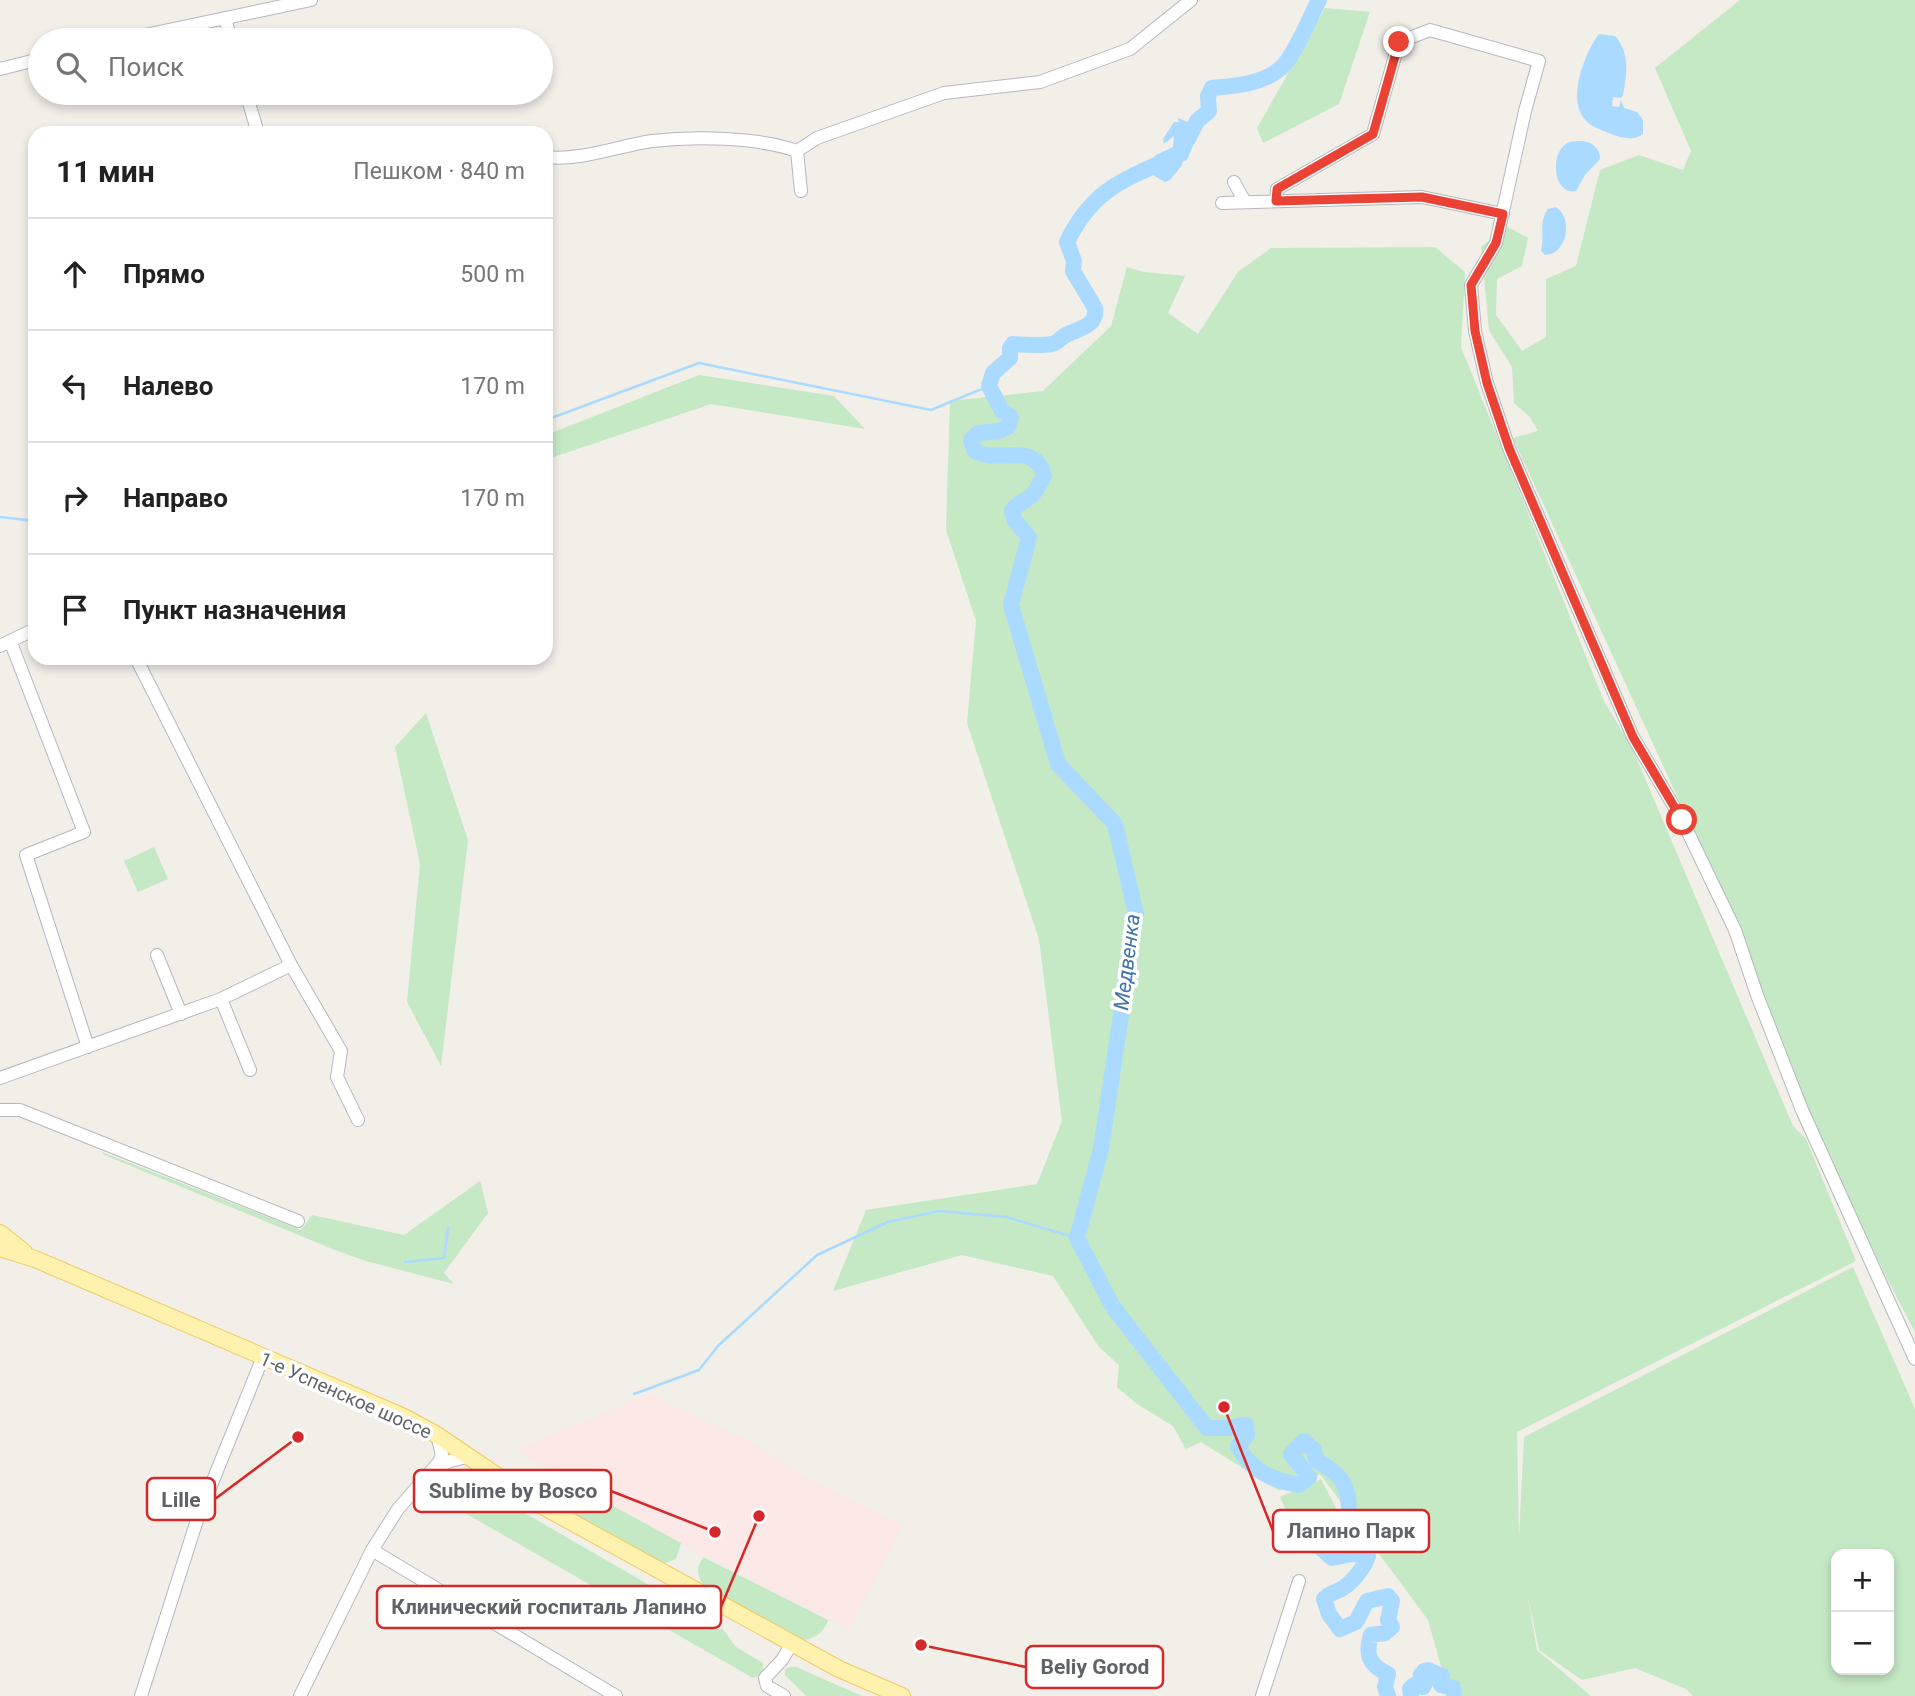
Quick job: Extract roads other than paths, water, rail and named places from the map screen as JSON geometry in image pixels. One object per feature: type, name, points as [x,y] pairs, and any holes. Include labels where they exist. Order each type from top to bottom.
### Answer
[{"type":"main road","name":"1-е Успенское шоссе","points":[[0,1233],[35,1259]]},
{"type":"main road","name":"1-е Успенское шоссе","points":[[0,1248],[35,1259],[402,1416],[437,1435],[537,1503],[857,1678],[902,1696]]},
{"type":"street","points":[[178,28],[311,0]]},
{"type":"street","points":[[553,157],[580,155],[671,140],[738,140],[797,151],[817,138],[944,93],[1040,82],[1130,49],[1191,0]]},
{"type":"street","points":[[225,18],[228,28]]},
{"type":"street","points":[[1276,201],[1277,189],[1373,134],[1399,42],[1430,30],[1539,61],[1525,111],[1496,243],[1471,285],[1471,300],[1483,368],[1509,448],[1633,737],[1682,820],[1735,930],[1802,1110],[1915,1359]]},
{"type":"street","points":[[0,69],[28,62]]},
{"type":"street","points":[[250,105],[256,126]]},
{"type":"street","points":[[797,151],[801,191]]},
{"type":"street","points":[[1234,182],[1245,202]]},
{"type":"street","points":[[1222,203],[1422,197],[1503,214]]},
{"type":"street","points":[[28,633],[6,645],[84,832],[26,855],[89,1047]]},
{"type":"street","points":[[140,665],[291,965],[341,1051],[337,1077],[358,1120]]},
{"type":"street","points":[[157,955],[181,1014]]},
{"type":"street","points":[[0,1078],[221,999],[291,965]]},
{"type":"street","points":[[221,999],[250,1070]]},
{"type":"street","points":[[0,1110],[20,1110],[298,1221]]},
{"type":"street","points":[[141,1696],[197,1520],[263,1357]]},
{"type":"street","points":[[300,1696],[372,1550],[398,1509],[435,1468],[442,1455],[437,1435]]},
{"type":"street","points":[[435,1468],[467,1457]]},
{"type":"street","points":[[372,1550],[616,1696]]},
{"type":"street","points":[[1262,1696],[1298,1581]]},
{"type":"street","points":[[784,1696],[766,1686],[765,1678],[782,1660],[792,1643]]},
{"type":"water","points":[[1599,34],[1615,36],[1623,49],[1626,71],[1623,95],[1621,98],[1613,97],[1612,106],[1619,107],[1621,100],[1624,108],[1637,112],[1643,120],[1643,134],[1639,136],[1623,138],[1599,129],[1583,117],[1579,108],[1577,98],[1580,75],[1588,52]]},
{"type":"water","points":[[1178,118],[1190,123],[1197,121],[1193,130],[1195,141],[1187,160],[1182,162],[1170,180],[1165,182],[1151,174],[1150,161],[1173,147],[1174,136],[1164,144],[1163,139],[1174,122],[1179,122]]},
{"type":"water","points":[[1583,141],[1595,147],[1600,159],[1585,175],[1576,191],[1568,191],[1562,187],[1556,173],[1558,156],[1566,144]]},
{"type":"water","points":[[1556,207],[1565,219],[1566,235],[1559,249],[1545,255],[1541,251],[1543,219],[1548,209]]},
{"type":"waterway","name":"Медвенка","points":[[1188,139],[1197,121],[1209,111],[1208,96],[1212,88],[1266,78],[1286,63],[1319,0]]},
{"type":"waterway","name":"Медвенка","points":[[1170,159],[1122,181],[1109,190],[1097,199],[1077,225],[1067,242],[1074,261],[1073,271],[1095,308],[1093,319],[1086,326],[1054,344],[1013,344],[1010,358],[993,373],[989,386],[1002,411],[1011,417],[1008,427],[999,431],[978,433],[971,440],[974,450],[983,454],[1024,456],[1032,459],[1039,465],[1044,476],[1033,494],[1012,511],[1015,521],[1029,537],[1011,605],[1058,764],[1115,824],[1136,914],[1101,1149],[1077,1238],[1113,1307],[1207,1428],[1246,1425],[1247,1435],[1238,1446],[1256,1468],[1280,1481],[1299,1485],[1309,1477],[1291,1454],[1304,1441],[1314,1450],[1316,1460],[1339,1477],[1348,1498],[1349,1519],[1326,1532],[1320,1547],[1332,1558],[1352,1554],[1368,1556],[1351,1582],[1324,1599],[1329,1614],[1340,1629],[1356,1622],[1367,1601],[1388,1596],[1392,1601],[1388,1620],[1392,1627],[1385,1633],[1371,1635],[1368,1648],[1370,1659],[1376,1667],[1388,1674],[1385,1687],[1388,1696]]},
{"type":"waterway","points":[[553,417],[699,363],[931,410],[989,386]]},
{"type":"waterway","points":[[0,517],[28,520]]},
{"type":"waterway","points":[[634,1394],[699,1370],[718,1346],[817,1255],[888,1222],[939,1211],[1006,1217],[1077,1238]]},
{"type":"waterway","points":[[405,1262],[444,1258],[448,1228]]},
{"type":"waterway","points":[[451,1494],[465,1478]]},
{"type":"waterway","name":"Медвенка","points":[[1411,1696],[1410,1689],[1414,1685],[1423,1687],[1426,1681],[1421,1675],[1428,1670],[1442,1676],[1441,1685],[1453,1688],[1454,1696]]},
{"type":"place","name":"Лапино Парк","points":[[1224,1407]]},
{"type":"place","name":"Lille","points":[[298,1437]]},
{"type":"place","name":"Клинический госпиталь Лапино","points":[[759,1516]]},
{"type":"place","name":"Sublime by Bosco","points":[[715,1532]]},
{"type":"place","name":"Beliy Gorod","points":[[921,1645]]}]
